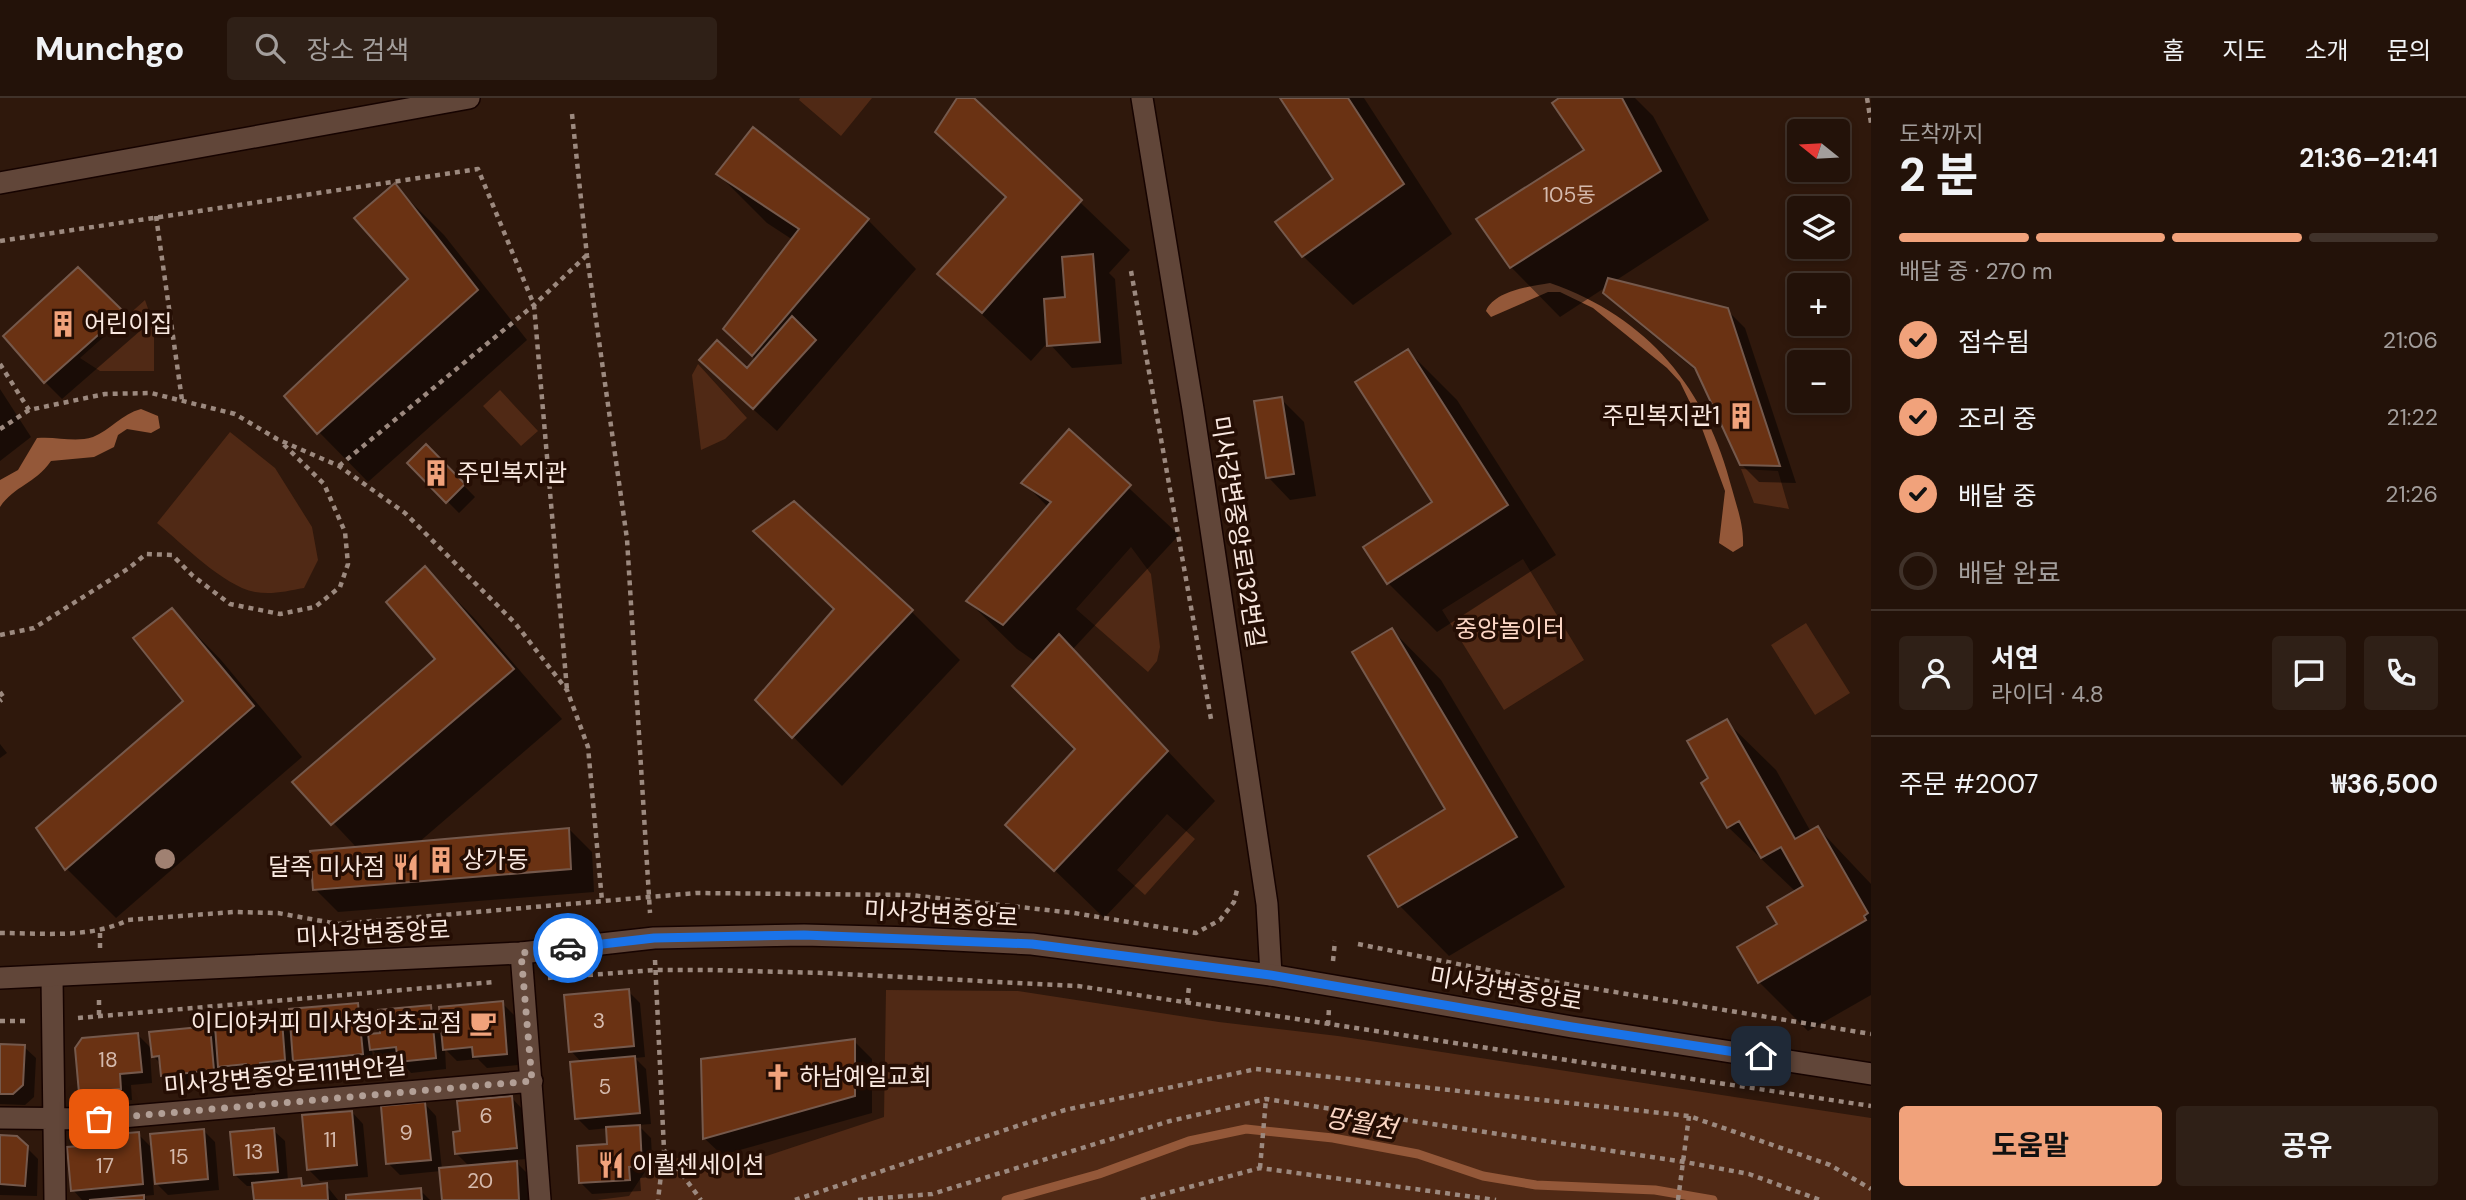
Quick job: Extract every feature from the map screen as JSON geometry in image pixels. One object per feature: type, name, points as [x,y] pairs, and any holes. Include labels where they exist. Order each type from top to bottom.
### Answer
[{"type":"street","points":[[0,183],[469,98]]},
{"type":"street","name":"미사강변중앙로132번길","points":[[1142,98],[1193,409],[1268,904],[1270,975]]},
{"type":"street","name":"미사강변중앙로","points":[[0,978],[52,978],[521,953],[654,938],[804,935],[1032,944],[1270,975],[1572,1027],[1871,1074]]},
{"type":"street","points":[[521,953],[540,1200]]},
{"type":"street","points":[[52,978],[55,1200]]},
{"type":"street","name":"미사강변중앙로111번안길","points":[[0,1118],[52,1121],[532,1081]]},
{"type":"path","points":[[1867,98],[1871,123]]},
{"type":"path","points":[[572,114],[587,256],[627,539],[648,897]]},
{"type":"path","points":[[0,241],[478,169],[534,304],[567,690],[588,747],[602,901]]},
{"type":"path","points":[[156,216],[181,400]]},
{"type":"path","points":[[339,466],[534,304],[587,256]]},
{"type":"path","points":[[1131,271],[1213,730]]},
{"type":"path","points":[[0,365],[29,410]]},
{"type":"path","points":[[0,429],[29,410],[105,394],[151,393],[235,415],[277,439],[339,466],[405,513],[515,623],[567,690]]},
{"type":"path","points":[[0,635],[34,628],[130,568],[146,554],[172,555],[193,576],[230,604],[280,614],[315,607],[340,587],[348,564],[345,532],[324,484],[277,439]]},
{"type":"path","points":[[0,692],[5,698],[0,701]]},
{"type":"path","points":[[0,933],[65,933],[113,928],[128,920],[233,912],[278,913],[338,924],[696,893],[910,895],[1074,913],[1196,933],[1220,920],[1235,897],[1240,881]]},
{"type":"path","points":[[1358,944],[1523,977],[1871,1034]]},
{"type":"path","points":[[656,970],[664,1150],[658,1200]]},
{"type":"path","points":[[0,1021],[53,1021],[656,970],[823,973],[1077,986],[1871,1105]]},
{"type":"path","points":[[795,1200],[1065,1110],[1256,1069],[1689,1116],[1830,1165],[1871,1189]]},
{"type":"path","points":[[1260,1168],[1266,1100]]},
{"type":"path","points":[[858,1200],[918,1194],[933,1197],[1170,1122],[1266,1100],[1685,1162],[1749,1174],[1820,1200]]},
{"type":"path","points":[[1678,1200],[1683,1181],[1689,1116]]},
{"type":"path","points":[[664,1150],[701,1200]]},
{"type":"path","points":[[1141,1200],[1260,1168],[1496,1200]]},
{"type":"path","points":[[908,1200],[918,1194]]},
{"type":"green space","points":[[872,98],[841,136],[799,100]]},
{"type":"green space","points":[[145,300],[154,326],[154,371],[100,371],[80,358]]},
{"type":"green space","points":[[698,364],[747,418],[725,439],[701,450],[692,375]]},
{"type":"green space","points":[[500,390],[538,431],[521,446],[483,406]]},
{"type":"green space","points":[[230,432],[275,468],[312,527],[318,560],[304,588],[267,593],[243,588],[217,573],[157,523]]},
{"type":"green space","points":[[1741,469],[1778,471],[1789,509],[1754,503]]},
{"type":"green space","points":[[1131,547],[1151,574],[1160,647],[1157,661],[1148,672],[1076,609]]},
{"type":"green space","name":"중앙놀이터","points":[[1523,559],[1584,660],[1504,710],[1442,610]]},
{"type":"green space","points":[[1806,623],[1850,693],[1815,715],[1771,645]]},
{"type":"green space","points":[[1167,814],[1195,839],[1145,895],[1117,870]]},
{"type":"green space","points":[[886,990],[1018,991],[1219,1022],[1338,1036],[1871,1118],[1871,1200],[597,1200],[629,1196],[648,1167],[684,1156],[712,1174],[884,1117]]},
{"type":"shaded area","points":[[1550,283],[1616,315],[1668,361],[1689,389],[1707,419],[1721,453],[1740,517],[1743,546],[1733,552],[1719,543],[1725,491],[1700,423],[1680,382],[1667,368],[1593,308],[1560,292],[1548,292],[1491,317],[1486,311],[1490,304],[1505,294]]},
{"type":"shaded area","points":[[141,409],[158,416],[160,428],[151,433],[127,429],[118,435],[114,447],[94,457],[51,461],[0,507],[0,480],[18,470],[37,438],[93,437]]},
{"type":"building","points":[[957,98],[974,98],[1082,200],[982,313],[937,274],[1006,197],[935,132]]},
{"type":"building","points":[[1280,98],[1348,98],[1404,184],[1302,257],[1275,222],[1333,179]]},
{"type":"building","points":[[1559,98],[1622,98],[1661,171],[1510,268],[1476,219],[1584,150],[1552,103]]},
{"type":"building","points":[[753,127],[869,219],[752,356],[723,329],[799,229],[716,174]]},
{"type":"building","points":[[395,183],[478,290],[317,434],[284,396],[408,279],[354,218]]},
{"type":"building","points":[[1093,254],[1100,342],[1047,346],[1044,299],[1065,297],[1062,257]]},
{"type":"building","name":"어린이집","points":[[78,267],[124,312],[44,383],[3,336]]},
{"type":"building","name":"주민복지관1","points":[[1608,278],[1728,308],[1780,466],[1740,465],[1695,368],[1603,293]]},
{"type":"building","points":[[792,316],[816,340],[753,409],[699,360],[717,340],[747,368]]},
{"type":"building","points":[[1408,349],[1508,505],[1387,584],[1363,547],[1432,502],[1355,382]]},
{"type":"building","points":[[1282,397],[1294,474],[1266,478],[1254,401]]},
{"type":"building","points":[[1069,429],[1131,485],[1003,625],[966,601],[1051,502],[1021,483]]},
{"type":"building","name":"주민복지관","points":[[426,444],[465,484],[446,503],[407,463]]},
{"type":"building","points":[[794,501],[913,610],[792,738],[755,700],[834,609],[753,531]]},
{"type":"building","points":[[425,566],[514,669],[331,825],[292,782],[435,659],[386,602]]},
{"type":"building","points":[[172,608],[254,706],[65,870],[36,828],[183,701],[133,638]]},
{"type":"building","points":[[1392,628],[1517,837],[1398,907],[1368,856],[1445,809],[1352,652]]},
{"type":"building","points":[[1059,634],[1168,751],[1054,871],[1005,825],[1075,749],[1012,686]]},
{"type":"building","points":[[1727,719],[1795,839],[1818,826],[1868,913],[1864,916],[1866,920],[1758,983],[1737,947],[1777,924],[1767,907],[1803,886],[1781,847],[1761,858],[1739,821],[1727,828],[1701,783],[1708,778],[1687,741]]},
{"type":"building","name":"상가동","points":[[569,828],[571,869],[313,890],[310,851]]},
{"type":"building","points":[[629,989],[634,1046],[569,1052],[564,995]]},
{"type":"building","points":[[503,1001],[507,1054],[473,1057],[472,1047],[443,1050],[439,1007]]},
{"type":"building","points":[[358,1003],[363,1054],[293,1061],[289,1009]]},
{"type":"building","points":[[431,1005],[436,1058],[398,1062],[396,1047],[370,1050],[368,1034],[380,1033],[378,1010]]},
{"type":"building","points":[[282,1020],[285,1060],[260,1063],[261,1068],[247,1069],[246,1064],[218,1067],[215,1026]]},
{"type":"building","points":[[210,1026],[214,1070],[161,1076],[159,1056],[152,1057],[149,1032]]},
{"type":"building","points":[[138,1033],[142,1072],[120,1074],[121,1089],[79,1093],[75,1048],[82,1038]]},
{"type":"building","name":"하남예일교회","points":[[855,1039],[855,1096],[703,1139],[701,1059]]},
{"type":"building","points":[[0,1044],[25,1045],[23,1085],[13,1094],[0,1094]]},
{"type":"building","points":[[635,1056],[640,1113],[575,1119],[570,1062]]},
{"type":"building","points":[[512,1096],[517,1148],[455,1154],[453,1132],[460,1131],[457,1101]]},
{"type":"building","points":[[425,1102],[431,1160],[386,1164],[381,1106]]},
{"type":"building","points":[[352,1111],[357,1165],[307,1170],[302,1115]]},
{"type":"building","points":[[640,1125],[642,1166],[629,1167],[630,1180],[579,1183],[577,1146],[607,1144],[606,1127]]},
{"type":"building","points":[[274,1128],[278,1172],[234,1175],[230,1132]]},
{"type":"building","points":[[204,1129],[208,1179],[155,1184],[150,1134]]},
{"type":"building","points":[[139,1132],[143,1184],[71,1191],[67,1147],[81,1146],[81,1137]]},
{"type":"building","points":[[0,1135],[17,1136],[28,1146],[25,1186],[0,1184]]},
{"type":"building","points":[[517,1161],[519,1200],[442,1200],[439,1168]]},
{"type":"building","points":[[301,1178],[302,1186],[327,1183],[328,1200],[254,1200],[252,1183]]},
{"type":"building","points":[[421,1188],[422,1200],[346,1200],[346,1195]]},
{"type":"building","points":[[144,1195],[144,1200],[89,1200]]},
{"type":"waterway","name":"망월천","points":[[1006,1200],[1099,1174],[1189,1141],[1246,1129],[1333,1138],[1418,1154],[1483,1176],[1536,1185],[1655,1190],[1713,1200]]},
{"type":"way so far","points":[[99,1119],[532,1081],[521,953],[568,948]]},
{"type":"place","name":"어린이집","points":[[63,324]]},
{"type":"place","name":"주민복지관1","points":[[1741,416]]},
{"type":"place","name":"주민복지관","points":[[436,473]]},
{"type":"place","name":"상가동","points":[[441,860]]},
{"type":"place","name":"달족 미사점","points":[[406,867]]},
{"type":"place","name":"이디야커피 미사청아초교점","points":[[483,1023]]},
{"type":"place","name":"하남예일교회","points":[[778,1077]]},
{"type":"place","name":"이퀄센세이션","points":[[611,1165]]},
{"type":"route","points":[[568,948],[654,938],[710,935],[914,938],[1032,944],[1331,984],[1572,1027],[1761,1056]]}]
